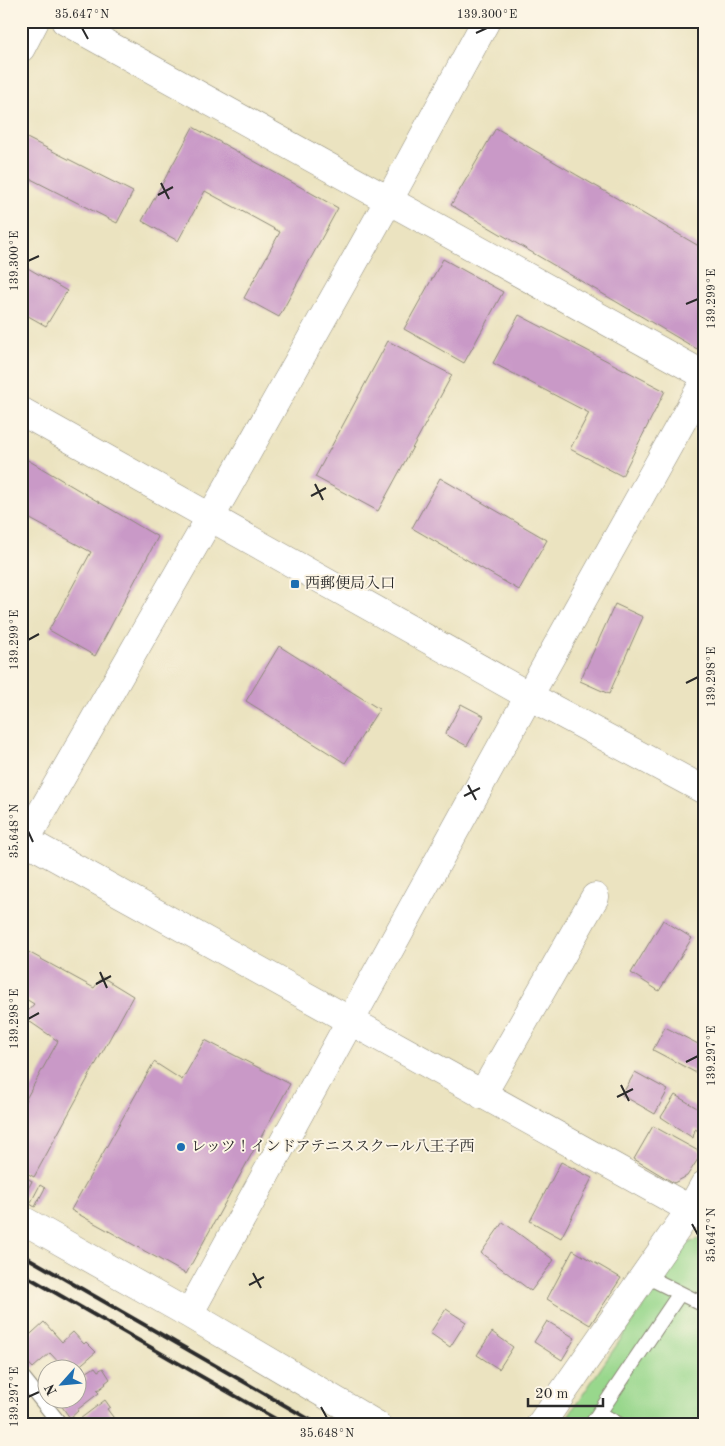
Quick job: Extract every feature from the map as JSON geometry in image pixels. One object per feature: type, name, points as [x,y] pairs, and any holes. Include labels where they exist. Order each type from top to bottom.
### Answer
[{"type":"street","points":[[21,48],[36,21]]},
{"type":"street","points":[[65,21],[704,375]]},
{"type":"street","points":[[486,21],[389,200],[211,517],[23,842],[697,1214]]},
{"type":"street","points":[[190,1314],[529,696],[704,382]]},
{"type":"street","points":[[21,411],[529,696],[704,790]]},
{"type":"street","points":[[482,1095],[595,897]]},
{"type":"street","points":[[540,1425],[644,1275],[697,1214],[704,1185]]},
{"type":"street","points":[[21,1219],[190,1314],[377,1425]]},
{"type":"lane","points":[[644,1275],[704,1305]]},
{"type":"lane","points":[[591,1425],[680,1293]]},
{"type":"lane","points":[[21,1375],[62,1425]]},
{"type":"lane","points":[[600,1413],[620,1425]]},
{"type":"green space","points":[[704,1237],[704,1425],[562,1425],[686,1244]]},
{"type":"building","points":[[193,127],[338,208],[279,317],[244,298],[280,232],[205,191],[178,241],[142,221]]},
{"type":"building","points":[[496,128],[704,249],[704,337],[697,349],[451,205]]},
{"type":"building","points":[[21,135],[133,192],[117,223],[21,174]]},
{"type":"building","points":[[443,259],[503,292],[464,363],[404,329]]},
{"type":"building","points":[[21,264],[67,291],[46,326],[21,312]]},
{"type":"building","points":[[519,315],[665,391],[622,476],[570,449],[589,413],[493,363]]},
{"type":"building","points":[[388,341],[452,375],[378,511],[315,477]]},
{"type":"building","points":[[21,456],[158,537],[95,656],[49,630],[91,552],[21,514]]},
{"type":"building","points":[[440,478],[547,540],[519,590],[412,528]]},
{"type":"building","points":[[615,604],[643,617],[609,694],[580,681]]},
{"type":"building","points":[[279,646],[379,709],[345,763],[246,701]]},
{"type":"building","points":[[461,704],[484,716],[467,746],[445,734]]},
{"type":"building","points":[[663,920],[692,938],[659,991],[631,973]]},
{"type":"building","points":[[21,948],[94,988],[102,977],[133,996],[34,1177],[21,1170],[21,1108],[58,1041],[23,1017],[34,1004],[21,996]]},
{"type":"building","points":[[665,1027],[704,1047],[704,1077],[653,1050]]},
{"type":"building","name":"レッツ！インドアテニススクール八王子西","points":[[205,1040],[290,1084],[186,1274],[71,1210],[154,1062],[182,1080]]},
{"type":"building","points":[[635,1072],[668,1090],[655,1114],[622,1095]]},
{"type":"building","points":[[675,1095],[704,1112],[704,1134],[695,1129],[693,1138],[661,1117]]},
{"type":"building","points":[[653,1126],[702,1153],[687,1176],[674,1183],[634,1159]]},
{"type":"building","points":[[561,1162],[592,1178],[561,1238],[530,1221]]},
{"type":"building","points":[[21,1175],[32,1181],[23,1199],[21,1198]]},
{"type":"building","points":[[40,1185],[45,1188],[35,1207],[30,1204]]},
{"type":"building","points":[[503,1222],[554,1260],[531,1291],[481,1253]]},
{"type":"building","points":[[573,1250],[621,1278],[590,1325],[547,1299]]},
{"type":"building","points":[[21,1309],[28,1313],[21,1324]]},
{"type":"building","points":[[446,1309],[466,1322],[450,1347],[430,1333]]},
{"type":"building","points":[[547,1321],[575,1338],[562,1360],[534,1342]]},
{"type":"building","points":[[44,1322],[62,1342],[73,1332],[84,1344],[86,1342],[96,1352],[88,1359],[55,1358],[50,1353],[44,1358],[38,1358],[38,1364],[33,1368],[21,1355],[21,1343]]},
{"type":"building","points":[[492,1332],[513,1347],[499,1369],[477,1355]]},
{"type":"building","points":[[95,1367],[98,1371],[103,1368],[110,1379],[97,1391],[99,1393],[88,1402],[88,1371]]},
{"type":"building","points":[[105,1400],[110,1407],[107,1409],[119,1425],[79,1425],[76,1422]]},
{"type":"building","points":[[63,1408],[80,1408],[78,1411],[70,1418]]},
{"type":"railway","points":[[21,1254],[319,1425]]},
{"type":"railway","points":[[21,1273],[286,1425]]},
{"type":"place","name":"西郵便局入口","points":[[295,584]]},
{"type":"place","name":"レッツ！インドアテニススクール八王子西","points":[[181,1147]]}]
